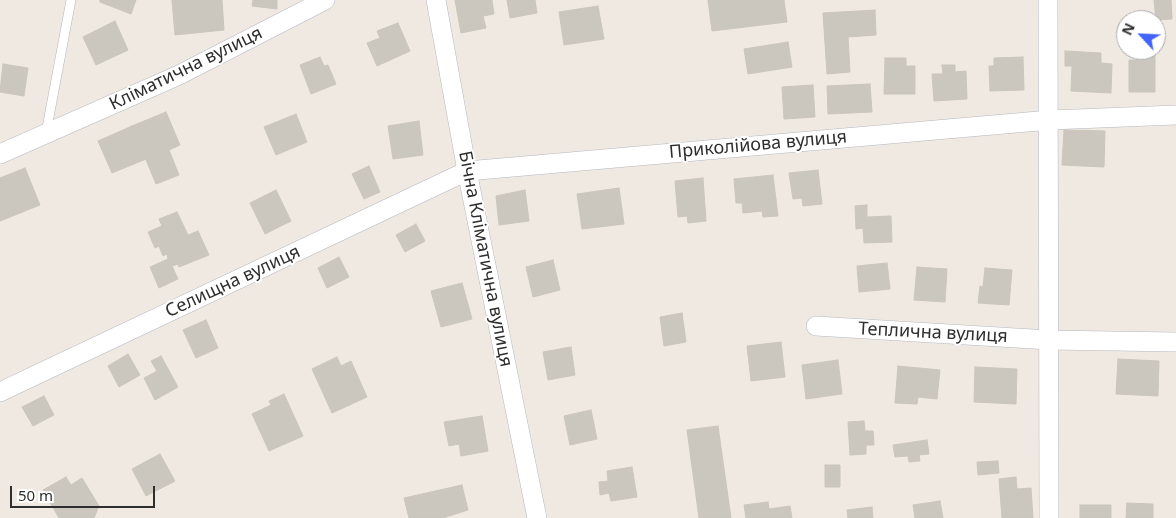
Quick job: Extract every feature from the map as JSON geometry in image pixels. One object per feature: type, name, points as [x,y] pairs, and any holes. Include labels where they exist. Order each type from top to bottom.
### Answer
[{"type":"street","name":"Кліматична вулиця","points":[[0,154],[179,75],[325,0]]},
{"type":"street","name":"Бічна Кліматична вулиця","points":[[436,0],[466,171],[537,518]]},
{"type":"street","points":[[1048,0],[1050,120],[1049,518]]},
{"type":"street","name":"Приколійова вулиця","points":[[466,171],[1050,120],[1176,115]]},
{"type":"street","name":"Селищна вулиця","points":[[0,392],[466,171]]},
{"type":"street","name":"Теплична вулиця","points":[[816,326],[1049,340],[1176,342]]},
{"type":"lane","points":[[46,134],[70,0]]},
{"type":"building","points":[[100,0],[136,0],[131,14],[100,2]]},
{"type":"building","points":[[172,0],[222,0],[224,30],[175,35]]},
{"type":"building","points":[[253,0],[277,0],[277,9],[252,6]]},
{"type":"building","points":[[455,0],[492,0],[494,14],[483,16],[486,28],[461,33]]},
{"type":"building","points":[[507,0],[535,0],[537,13],[510,18]]},
{"type":"building","points":[[708,0],[784,0],[787,22],[712,31]]},
{"type":"building","points":[[1154,0],[1171,0],[1172,19],[1166,19],[1166,10],[1155,10]]},
{"type":"building","points":[[598,6],[604,39],[564,45],[559,12]]},
{"type":"building","points":[[875,10],[876,35],[848,37],[850,72],[827,74],[823,13]]},
{"type":"building","points":[[115,21],[128,50],[96,65],[83,37]]},
{"type":"building","points":[[398,23],[410,51],[377,66],[367,43],[380,38],[377,31]]},
{"type":"building","points":[[788,42],[792,67],[748,74],[744,49]]},
{"type":"building","points":[[1065,51],[1101,53],[1101,63],[1112,64],[1111,93],[1071,91],[1072,66],[1065,66]]},
{"type":"building","points":[[320,57],[324,66],[328,65],[336,84],[311,94],[300,65]]},
{"type":"building","points":[[1023,57],[1024,90],[990,91],[989,66],[994,66],[994,58]]},
{"type":"building","points":[[885,58],[906,58],[906,66],[915,66],[915,94],[884,94]]},
{"type":"building","points":[[1129,60],[1155,60],[1155,92],[1129,92]]},
{"type":"building","points":[[3,64],[28,68],[24,96],[0,92]]},
{"type":"building","points":[[942,65],[955,65],[955,72],[966,71],[967,99],[934,101],[932,74],[943,74]]},
{"type":"building","points":[[870,84],[872,112],[828,114],[827,86]]},
{"type":"building","points":[[813,85],[815,117],[784,119],[782,87]]},
{"type":"building","points":[[166,112],[180,145],[169,150],[179,175],[156,184],[132,126]]},
{"type":"building","points":[[296,114],[307,142],[276,155],[264,127]]},
{"type":"building","points":[[419,121],[423,155],[393,159],[388,126]]},
{"type":"building","points":[[132,126],[146,159],[112,173],[98,141]]},
{"type":"building","points":[[1064,130],[1105,131],[1104,167],[1062,165]]},
{"type":"building","points":[[369,166],[380,192],[364,199],[352,174]]},
{"type":"building","points":[[25,168],[40,205],[0,221],[0,178]]},
{"type":"building","points":[[818,170],[822,204],[803,206],[802,198],[793,199],[789,173]]},
{"type":"building","points":[[773,175],[778,216],[763,217],[762,211],[743,213],[742,203],[736,203],[734,179]]},
{"type":"building","points":[[703,178],[706,221],[688,223],[687,216],[678,217],[675,181]]},
{"type":"building","points":[[619,188],[624,224],[582,229],[577,194]]},
{"type":"building","points":[[276,190],[291,221],[265,234],[250,203]]},
{"type":"building","points":[[525,190],[529,221],[499,225],[496,196]]},
{"type":"building","points":[[867,205],[867,217],[891,216],[892,242],[864,243],[863,228],[856,229],[855,206]]},
{"type":"building","points":[[177,212],[188,235],[169,243],[178,264],[172,266],[178,279],[159,288],[150,267],[168,259],[167,254],[163,256],[159,246],[155,248],[148,232],[162,226],[159,219]]},
{"type":"building","points":[[416,224],[425,241],[405,252],[396,235]]},
{"type":"building","points":[[198,231],[209,255],[179,267],[169,243]]},
{"type":"building","points":[[339,257],[349,277],[327,288],[318,268]]},
{"type":"building","points":[[553,260],[560,290],[533,297],[526,267]]},
{"type":"building","points":[[887,263],[890,289],[859,292],[857,266]]},
{"type":"building","points":[[917,267],[947,269],[945,302],[914,300]]},
{"type":"building","points":[[985,268],[1012,270],[1009,305],[978,303],[980,286],[983,287]]},
{"type":"building","points":[[462,283],[472,319],[441,327],[431,291]]},
{"type":"building","points":[[682,313],[686,342],[664,346],[660,317]]},
{"type":"building","points":[[206,320],[218,348],[196,358],[183,330]]},
{"type":"building","points":[[781,342],[785,377],[751,381],[747,346]]},
{"type":"building","points":[[571,347],[575,375],[548,380],[543,352]]},
{"type":"building","points":[[128,354],[140,375],[119,387],[108,366]]},
{"type":"building","points":[[161,356],[178,387],[155,400],[144,378],[157,371],[151,361]]},
{"type":"building","points":[[337,357],[341,366],[351,361],[367,397],[332,413],[312,369]]},
{"type":"building","points":[[1118,359],[1159,361],[1158,396],[1116,394]]},
{"type":"building","points":[[838,360],[842,394],[806,399],[802,365]]},
{"type":"building","points":[[898,366],[940,370],[937,399],[918,397],[917,404],[895,403]]},
{"type":"building","points":[[975,367],[1017,369],[1016,404],[974,402]]},
{"type":"building","points":[[284,394],[303,436],[269,451],[252,414],[271,405],[269,401]]},
{"type":"building","points":[[44,396],[54,415],[33,426],[22,407]]},
{"type":"building","points":[[591,410],[597,439],[570,445],[564,416]]},
{"type":"building","points":[[482,416],[488,451],[461,456],[459,444],[449,446],[444,422]]},
{"type":"building","points":[[864,421],[865,431],[873,431],[874,445],[866,445],[866,454],[850,455],[848,422]]},
{"type":"building","points":[[718,426],[731,518],[699,518],[687,430]]},
{"type":"building","points":[[927,440],[929,454],[919,455],[920,461],[909,462],[908,456],[895,457],[893,445]]},
{"type":"building","points":[[160,454],[175,481],[146,496],[132,469]]},
{"type":"building","points":[[998,461],[999,473],[978,475],[977,462]]},
{"type":"building","points":[[825,465],[840,465],[840,487],[825,487]]},
{"type":"building","points":[[632,467],[637,497],[611,501],[609,493],[600,495],[599,482],[608,481],[607,471]]},
{"type":"building","points":[[66,477],[71,485],[82,478],[99,506],[94,518],[59,518],[43,490]]},
{"type":"building","points":[[1016,477],[1017,489],[1031,488],[1033,518],[1002,518],[999,479]]},
{"type":"building","points":[[462,485],[468,510],[443,518],[409,518],[404,498]]},
{"type":"building","points":[[940,501],[943,518],[915,518],[913,505]]},
{"type":"building","points":[[768,502],[769,509],[790,506],[792,518],[746,518],[744,505]]},
{"type":"building","points":[[1127,503],[1153,504],[1153,518],[1126,518]]},
{"type":"building","points":[[1080,505],[1111,505],[1111,518],[1080,518]]},
{"type":"building","points":[[872,507],[873,518],[848,518],[847,510]]}]
